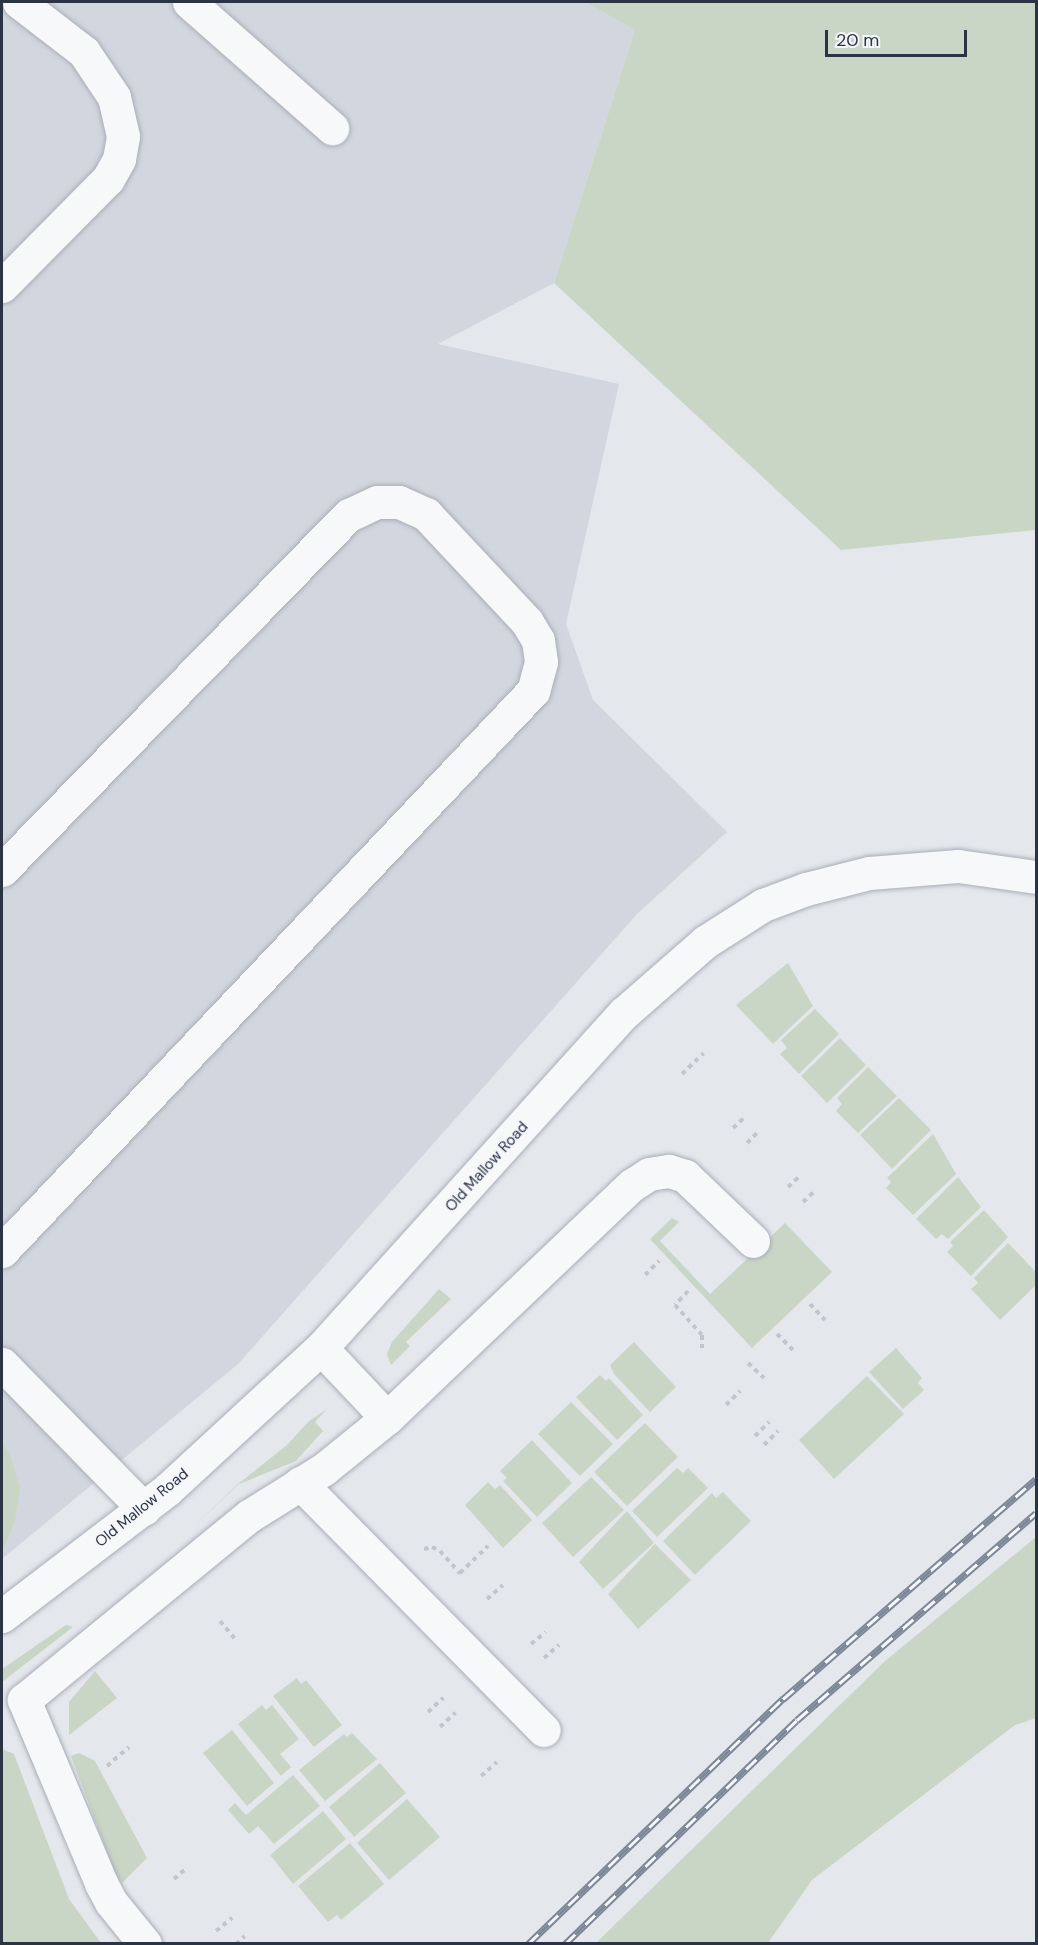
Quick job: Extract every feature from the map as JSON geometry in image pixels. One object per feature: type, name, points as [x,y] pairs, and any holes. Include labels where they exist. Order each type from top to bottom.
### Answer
[{"type":"street","points":[[189,2],[332,128]]},
{"type":"street","points":[[2,286],[108,179],[119,159],[123,136],[114,97],[94,65],[32,4]]},
{"type":"street","points":[[2,870],[349,515],[377,502],[399,502],[426,514],[527,622],[538,640],[541,662],[533,691],[2,1251]]},
{"type":"street","name":"Old Mallow Road","points":[[2,1616],[144,1509],[321,1348],[624,1013],[668,971],[735,921],[790,894],[869,873],[958,866],[1036,877]]},
{"type":"street","points":[[145,1944],[101,1883],[13,1706],[249,1515],[342,1456],[387,1418],[632,1185],[649,1174],[669,1171],[685,1176],[753,1241]]},
{"type":"street","points":[[321,1348],[387,1418]]},
{"type":"street","points":[[2,1364],[144,1509]]},
{"type":"street","points":[[300,1483],[543,1730]]},
{"type":"path","points":[[682,1074],[704,1053]]},
{"type":"path","points":[[733,1128],[745,1117]]},
{"type":"path","points":[[747,1143],[758,1132]]},
{"type":"path","points":[[788,1187],[800,1176]]},
{"type":"path","points":[[803,1202],[815,1191]]},
{"type":"path","points":[[645,1275],[659,1261]]},
{"type":"path","points":[[688,1291],[675,1305],[702,1335],[702,1349]]},
{"type":"path","points":[[810,1304],[825,1320]]},
{"type":"path","points":[[777,1334],[793,1350]]},
{"type":"path","points":[[748,1363],[764,1378]]},
{"type":"path","points":[[726,1406],[740,1391]]},
{"type":"path","points":[[755,1436],[769,1422]]},
{"type":"path","points":[[764,1445],[778,1431]]},
{"type":"path","points":[[420,1554],[432,1547],[460,1573],[488,1546]]},
{"type":"path","points":[[487,1599],[502,1585]]},
{"type":"path","points":[[220,1621],[235,1639]]},
{"type":"path","points":[[531,1644],[546,1632]]},
{"type":"path","points":[[544,1658],[559,1645]]},
{"type":"path","points":[[428,1712],[443,1698]]},
{"type":"path","points":[[440,1727],[455,1713]]},
{"type":"path","points":[[106,1766],[129,1747]]},
{"type":"path","points":[[481,1776],[497,1762]]},
{"type":"path","points":[[174,1879],[188,1867]]},
{"type":"path","points":[[216,1931],[232,1918]]},
{"type":"path","points":[[236,1944],[245,1935]]},
{"type":"shaded area","points":[[2,2],[585,2],[635,30],[554,283],[438,344],[619,384],[566,624],[593,700],[727,832],[637,914],[238,1364],[2,1559]]},
{"type":"green space","points":[[585,2],[1036,2],[1036,530],[841,550],[554,283],[635,30]]},
{"type":"green space","points":[[788,963],[813,1006],[773,1044],[736,1005]]},
{"type":"green space","points":[[815,1009],[839,1034],[799,1074],[780,1054],[787,1048],[781,1040]]},
{"type":"green space","points":[[840,1038],[866,1065],[827,1103],[801,1076]]},
{"type":"green space","points":[[868,1067],[897,1096],[858,1133],[836,1111],[842,1104],[837,1098]]},
{"type":"green space","points":[[899,1098],[931,1130],[892,1169],[860,1135]]},
{"type":"green space","points":[[933,1134],[956,1174],[913,1215],[886,1188],[891,1182],[887,1178]]},
{"type":"green space","points":[[958,1177],[981,1207],[948,1239],[942,1234],[936,1239],[916,1219]]},
{"type":"green space","points":[[984,1210],[1008,1237],[971,1276],[947,1252],[953,1246],[950,1242]]},
{"type":"green space","points":[[672,1218],[679,1222],[660,1241],[710,1294],[785,1223],[832,1272],[752,1348],[650,1239]]},
{"type":"green space","points":[[1008,1243],[1036,1272],[1036,1285],[1000,1320],[971,1289],[978,1283],[974,1278]]},
{"type":"green space","points":[[439,1289],[451,1299],[406,1342],[410,1346],[391,1365],[387,1354],[392,1342]]},
{"type":"green space","points":[[634,1342],[676,1387],[650,1412],[614,1374],[610,1365]]},
{"type":"green space","points":[[896,1348],[922,1378],[918,1383],[924,1390],[903,1409],[869,1372]]},
{"type":"green space","points":[[600,1375],[606,1381],[609,1378],[643,1415],[617,1440],[576,1397]]},
{"type":"green space","points":[[867,1376],[904,1414],[834,1479],[799,1440]]},
{"type":"green space","points":[[571,1402],[613,1444],[580,1476],[538,1434]]},
{"type":"green space","points":[[327,1409],[315,1422],[323,1431],[296,1461],[239,1484],[193,1527],[238,1484],[287,1445],[309,1421]]},
{"type":"green space","points":[[645,1423],[678,1457],[627,1506],[594,1472]]},
{"type":"green space","points":[[532,1440],[572,1483],[537,1517],[503,1481],[507,1478],[500,1471]]},
{"type":"green space","points":[[2,1443],[10,1454],[20,1489],[15,1521],[2,1551]]},
{"type":"green space","points":[[677,1468],[683,1473],[688,1468],[708,1488],[657,1537],[632,1511]]},
{"type":"green space","points":[[591,1477],[624,1510],[573,1557],[542,1523]]},
{"type":"green space","points":[[488,1482],[495,1489],[500,1485],[532,1520],[503,1548],[465,1505]]},
{"type":"green space","points":[[723,1492],[751,1521],[695,1575],[663,1541],[712,1493],[716,1498]]},
{"type":"green space","points":[[627,1511],[654,1543],[603,1589],[579,1562]]},
{"type":"green space","points":[[1036,1537],[1036,1718],[1015,1725],[812,1880],[768,1943],[596,1943],[885,1661]]},
{"type":"green space","points":[[655,1544],[691,1580],[638,1629],[608,1594]]},
{"type":"green space","points":[[66,1625],[73,1627],[2,1682],[2,1669]]},
{"type":"green space","points":[[95,1671],[117,1698],[69,1735],[69,1702]]},
{"type":"green space","points":[[297,1678],[301,1684],[306,1680],[342,1725],[314,1747],[273,1696]]},
{"type":"green space","points":[[262,1705],[266,1710],[272,1705],[299,1739],[280,1754],[291,1767],[281,1776],[238,1724]]},
{"type":"green space","points":[[232,1730],[274,1783],[247,1806],[203,1753]]},
{"type":"green space","points":[[352,1733],[377,1759],[325,1801],[299,1770],[344,1734],[347,1737]]},
{"type":"green space","points":[[2,1749],[14,1754],[69,1899],[101,1943],[2,1943]]},
{"type":"green space","points":[[79,1753],[95,1761],[147,1858],[122,1883],[114,1871],[71,1756]]},
{"type":"green space","points":[[380,1763],[406,1793],[354,1837],[329,1807]]},
{"type":"green space","points":[[293,1775],[320,1806],[274,1844],[258,1826],[249,1834],[228,1810],[235,1803],[246,1815]]},
{"type":"green space","points":[[407,1799],[440,1837],[389,1880],[357,1843]]},
{"type":"green space","points":[[323,1811],[346,1839],[293,1884],[270,1855]]},
{"type":"green space","points":[[350,1843],[384,1884],[341,1920],[337,1915],[328,1922],[298,1886]]},
{"type":"railway","points":[[528,1944],[783,1699],[1036,1479]]},
{"type":"railway","points":[[565,1944],[797,1720],[1036,1513]]}]
